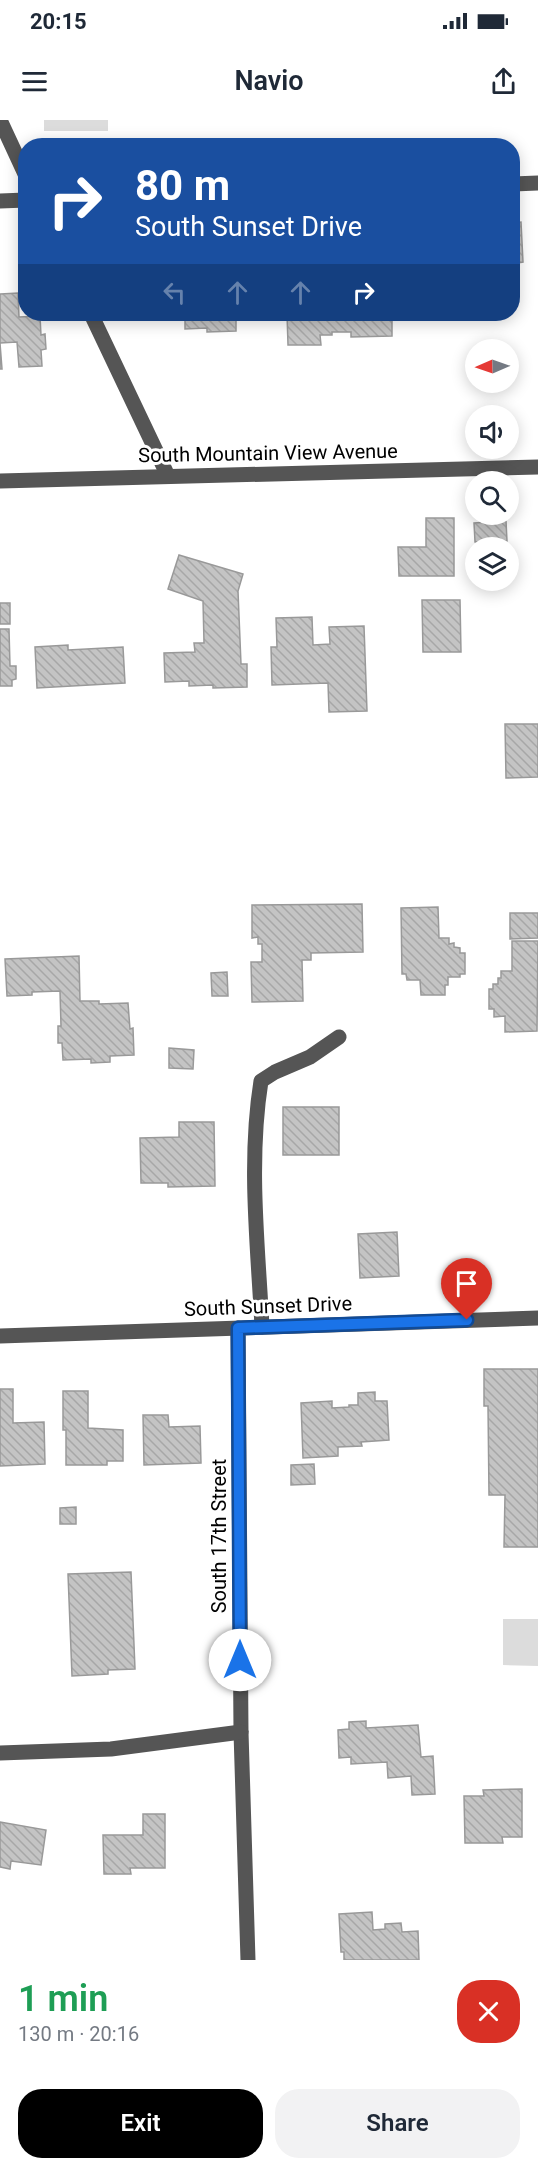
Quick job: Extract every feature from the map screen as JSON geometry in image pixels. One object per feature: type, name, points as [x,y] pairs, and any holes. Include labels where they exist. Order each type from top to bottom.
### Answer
[{"type":"street","points":[[0,120],[18,159]]},
{"type":"street","points":[[520,184],[538,183]]},
{"type":"street","points":[[0,201],[18,200]]},
{"type":"street","points":[[94,321],[168,476]]},
{"type":"street","name":"South Mountain View Avenue","points":[[0,481],[538,467]]},
{"type":"street","points":[[262,1327],[254,1173],[256,1116],[261,1081],[275,1072],[310,1057],[339,1037]]},
{"type":"street","name":"South Sunset Drive","points":[[0,1336],[538,1318]]},
{"type":"street","name":"South 17th Street","points":[[238,1328],[241,1732],[248,1960]]},
{"type":"street","points":[[0,1753],[111,1749],[241,1732]]},
{"type":"shaded area","points":[[44,120],[108,120],[108,131],[44,131]]},
{"type":"shaded area","points":[[503,1619],[538,1619],[538,1666],[503,1665]]},
{"type":"building","points":[[520,222],[523,262],[520,262]]},
{"type":"building","points":[[18,293],[18,321],[40,321],[41,335],[45,334],[46,349],[41,350],[42,366],[19,367],[17,342],[0,343],[0,294]]},
{"type":"building","points":[[185,321],[236,321],[236,331],[207,332],[207,328],[185,329]]},
{"type":"building","points":[[287,321],[392,321],[392,336],[351,337],[351,332],[332,332],[332,335],[320,335],[321,345],[288,345]]},
{"type":"building","points":[[0,343],[2,369],[0,369]]},
{"type":"building","points":[[426,518],[454,518],[454,576],[399,576],[398,547],[426,547]]},
{"type":"building","points":[[474,525],[506,525],[507,537],[475,537]]},
{"type":"building","points":[[179,555],[243,574],[238,591],[241,664],[247,664],[247,687],[213,688],[213,685],[189,686],[189,681],[165,682],[164,653],[195,652],[194,643],[204,643],[203,601],[168,589]]},
{"type":"building","points":[[422,600],[460,600],[461,652],[423,652]]},
{"type":"building","points":[[0,603],[10,603],[10,624],[0,624]]},
{"type":"building","points":[[312,617],[313,645],[330,644],[329,627],[364,626],[367,711],[329,712],[328,683],[272,685],[271,647],[277,647],[276,618]]},
{"type":"building","points":[[0,629],[9,629],[10,666],[16,666],[16,679],[12,680],[12,686],[0,686]]},
{"type":"building","points":[[68,645],[68,650],[123,647],[125,683],[37,688],[35,647]]},
{"type":"building","points":[[505,724],[538,724],[538,777],[506,778]]},
{"type":"building","points":[[362,904],[363,952],[311,953],[311,960],[302,960],[303,1001],[252,1002],[251,962],[262,962],[262,944],[258,944],[258,937],[252,938],[252,905]]},
{"type":"building","points":[[438,907],[439,938],[449,938],[449,944],[454,943],[454,947],[460,948],[460,953],[465,953],[465,974],[460,974],[460,977],[448,977],[445,995],[421,995],[420,980],[407,980],[406,974],[402,974],[401,908]]},
{"type":"building","points":[[510,913],[538,913],[538,938],[510,939]]},
{"type":"building","points":[[512,941],[538,941],[537,1031],[505,1032],[505,1016],[494,1017],[494,1009],[489,1009],[489,989],[493,989],[493,984],[498,984],[501,971],[512,971]]},
{"type":"building","points":[[79,956],[80,1001],[99,1001],[99,1004],[128,1003],[130,1029],[133,1028],[134,1055],[110,1056],[110,1062],[91,1063],[91,1059],[63,1060],[62,1043],[58,1043],[58,1026],[61,1026],[60,991],[7,996],[5,959]]},
{"type":"building","points":[[227,972],[228,996],[212,996],[211,973]]},
{"type":"building","points":[[169,1048],[194,1050],[193,1069],[169,1068]]},
{"type":"building","points":[[283,1107],[339,1107],[339,1155],[283,1155]]},
{"type":"building","points":[[179,1122],[214,1122],[215,1186],[168,1187],[168,1183],[141,1183],[140,1138],[179,1137]]},
{"type":"building","points":[[397,1232],[399,1276],[360,1278],[358,1234]]},
{"type":"building","points":[[484,1369],[538,1369],[538,1547],[504,1547],[505,1495],[489,1495],[488,1406],[484,1406]]},
{"type":"building","points":[[0,1389],[13,1389],[13,1423],[44,1422],[45,1464],[0,1466]]},
{"type":"building","points":[[63,1391],[88,1391],[88,1428],[123,1430],[123,1461],[107,1461],[107,1465],[66,1465]]},
{"type":"building","points":[[375,1392],[375,1401],[387,1401],[389,1440],[361,1442],[362,1446],[338,1447],[338,1456],[303,1458],[301,1403],[332,1401],[332,1408],[349,1407],[349,1405],[358,1405],[358,1393]]},
{"type":"building","points":[[143,1415],[168,1415],[169,1427],[200,1426],[201,1463],[144,1465]]},
{"type":"building","points":[[314,1464],[315,1484],[291,1485],[291,1465]]},
{"type":"building","points":[[76,1507],[76,1524],[60,1524],[60,1508]]},
{"type":"building","points":[[131,1572],[135,1669],[108,1670],[108,1674],[72,1676],[68,1574]]},
{"type":"building","points":[[366,1721],[366,1728],[418,1725],[421,1757],[433,1756],[435,1794],[412,1795],[411,1776],[388,1778],[387,1762],[351,1764],[351,1757],[339,1758],[338,1730],[349,1729],[349,1722]]},
{"type":"building","points":[[522,1789],[522,1837],[502,1837],[503,1843],[465,1843],[464,1796],[484,1796],[483,1790]]},
{"type":"building","points":[[143,1814],[165,1814],[165,1868],[130,1868],[131,1874],[104,1874],[103,1835],[143,1835]]},
{"type":"building","points":[[0,1822],[46,1830],[41,1865],[11,1861],[10,1869],[0,1867]]},
{"type":"building","points":[[372,1912],[373,1930],[385,1929],[385,1924],[401,1923],[402,1932],[418,1931],[419,1960],[344,1960],[344,1952],[341,1952],[339,1914]]},
{"type":"route","points":[[240,1660],[238,1328],[467,1320]]}]
